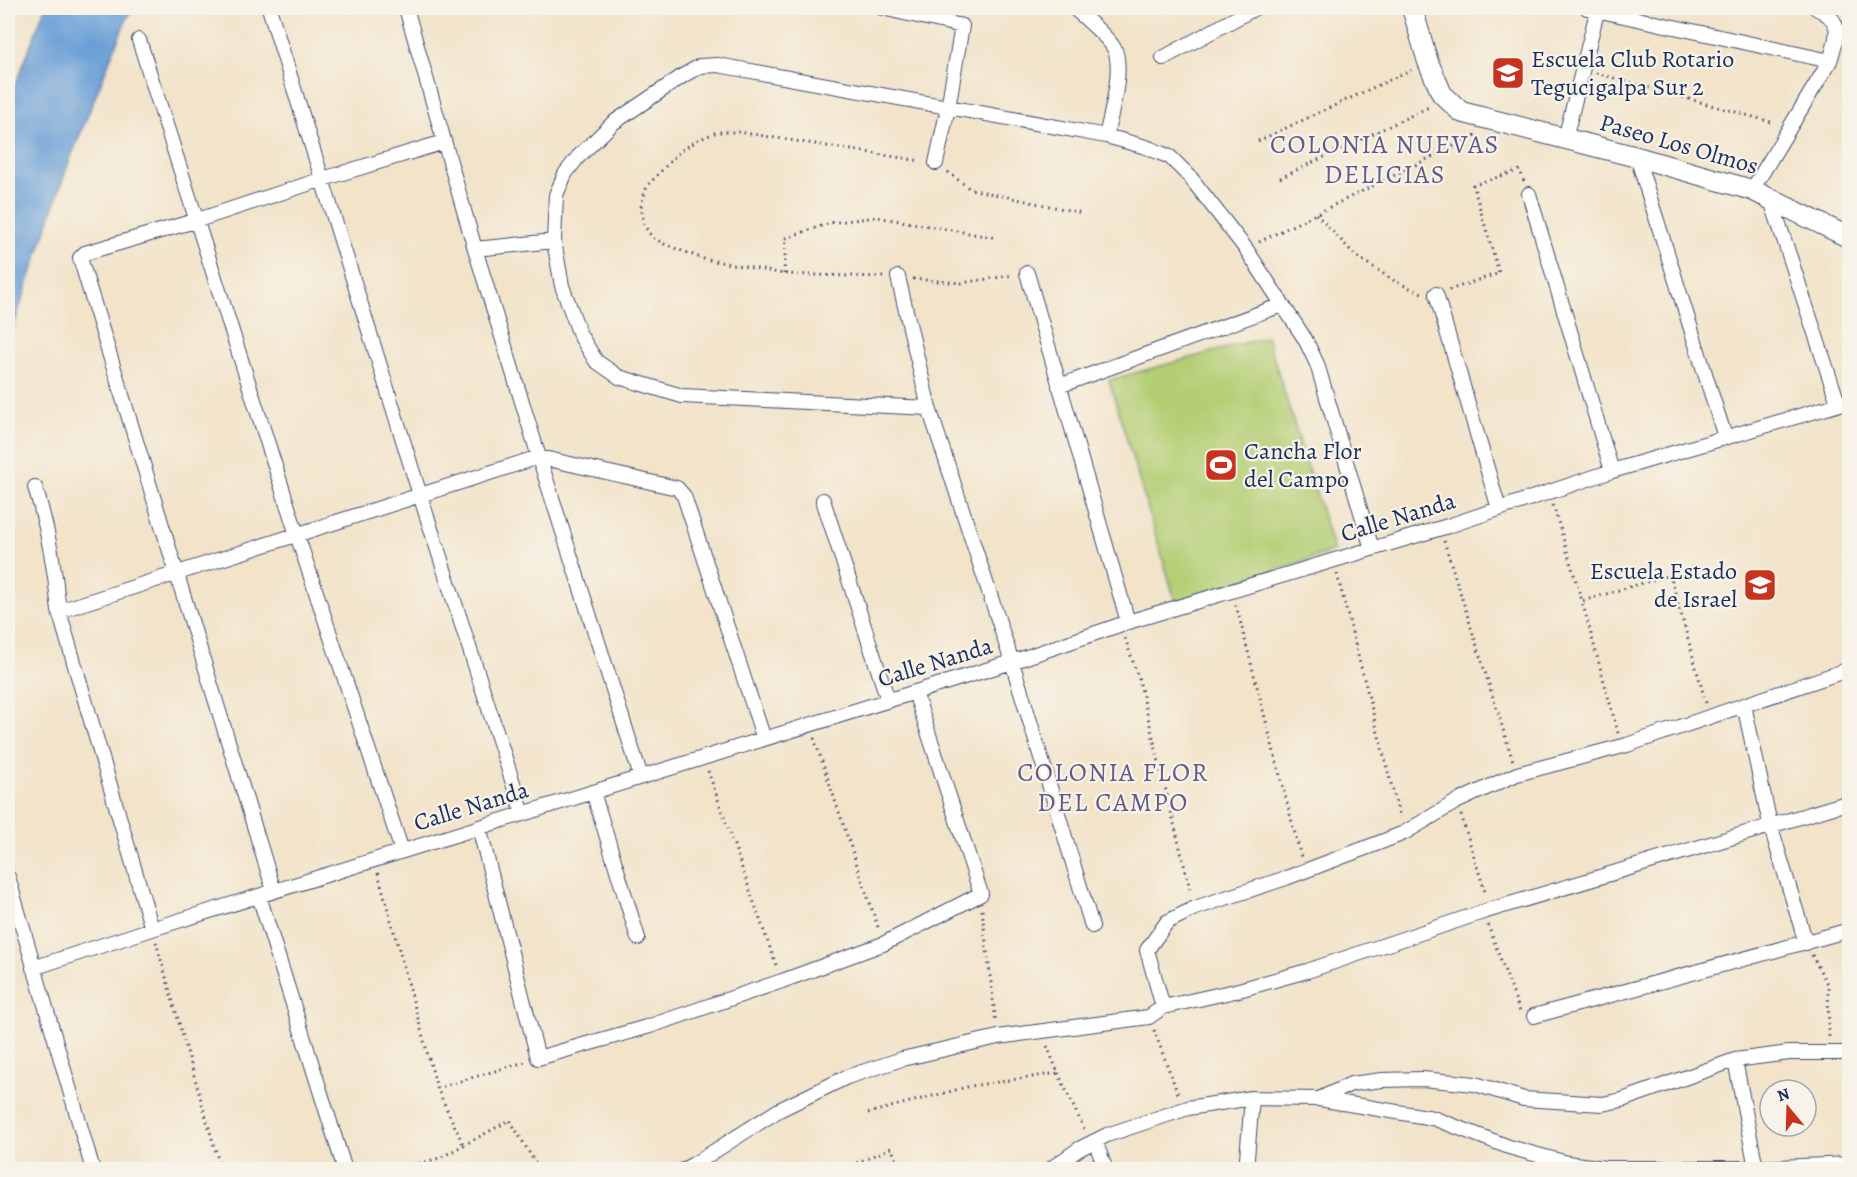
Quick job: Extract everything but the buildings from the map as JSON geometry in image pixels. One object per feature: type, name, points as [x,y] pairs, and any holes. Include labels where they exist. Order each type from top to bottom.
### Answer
[{"type":"street","points":[[269,8],[420,495],[523,814]]},
{"type":"street","points":[[406,8],[475,249],[641,777]]},
{"type":"street","points":[[882,8],[962,26],[936,163]]},
{"type":"street","points":[[1074,8],[1113,46],[1118,59],[1118,71],[1106,136]]},
{"type":"street","points":[[1163,58],[1255,8]]},
{"type":"street","name":"Paseo Los Olmos","points":[[1412,8],[1428,62],[1442,94],[1461,112],[1638,157],[1752,190],[1850,238]]},
{"type":"street","points":[[1565,139],[1583,70],[1594,8],[1830,61]]},
{"type":"street","points":[[1752,190],[1830,61],[1838,33],[1836,23],[1827,13],[1816,8]]},
{"type":"street","points":[[139,40],[297,535],[402,851]]},
{"type":"street","points":[[929,408],[682,396],[619,377],[596,361],[580,336],[562,286],[554,241],[556,195],[565,174],[578,157],[613,123],[700,66],[718,65],[1106,136],[1146,147],[1170,157],[1190,177],[1246,249],[1305,339],[1317,364],[1372,549]]},
{"type":"street","points":[[274,891],[80,258],[85,252],[198,220],[444,142]]},
{"type":"street","points":[[1638,157],[1725,437]]},
{"type":"street","points":[[1529,195],[1612,471]]},
{"type":"street","points":[[1770,197],[1844,402]]},
{"type":"street","points":[[475,249],[554,241]]},
{"type":"street","points":[[1027,273],[1124,624]]},
{"type":"street","points":[[898,278],[929,408],[1012,662],[1092,926]]},
{"type":"street","points":[[1436,294],[1499,509]]},
{"type":"street","points":[[1059,386],[1282,306]]},
{"type":"street","name":"Calle Nanda","points":[[33,968],[1012,662],[1124,624],[1440,528],[1612,471],[1844,402]]},
{"type":"street","points":[[59,611],[539,457],[677,488],[684,496],[764,739]]},
{"type":"street","points":[[35,487],[45,518],[55,567],[59,611],[152,929]]},
{"type":"street","points":[[823,500],[888,700]]},
{"type":"street","points":[[1163,1007],[1147,950],[1167,922],[1195,909],[1404,833],[1456,802],[1517,774],[1622,746],[1850,669]]},
{"type":"street","points":[[479,827],[538,1058],[650,1026],[883,944],[981,894],[915,692]]},
{"type":"street","points":[[1744,705],[1770,824],[1806,943]]},
{"type":"street","points":[[593,792],[638,938]]},
{"type":"street","points":[[683,1170],[702,1165],[779,1110],[848,1077],[902,1059],[998,1037],[1149,1017],[1163,1007],[1235,991],[1307,971],[1487,911],[1770,824],[1850,802]]},
{"type":"street","points":[[8,877],[93,1170]]},
{"type":"street","points":[[259,896],[345,1170]]},
{"type":"street","points":[[1534,1016],[1850,930]]},
{"type":"street","points":[[1319,1099],[1351,1084],[1382,1080],[1422,1079],[1475,1084],[1524,1099],[1602,1104],[1622,1100],[1735,1060],[1789,1053],[1850,1053]]},
{"type":"street","points":[[1735,1060],[1756,1168]]},
{"type":"street","points":[[1246,1170],[1252,1098]]},
{"type":"street","points":[[1049,1170],[1107,1135],[1184,1109],[1252,1098],[1319,1099],[1432,1118],[1509,1147],[1567,1163],[1605,1168],[1756,1168],[1850,1164]]},
{"type":"street","points":[[1092,1142],[1106,1170]]},
{"type":"path","points":[[1258,141],[1428,62]]},
{"type":"path","points":[[1583,70],[1790,127]]},
{"type":"path","points":[[1280,178],[1447,99]]},
{"type":"path","points":[[1246,249],[1502,122]]},
{"type":"path","points":[[1027,273],[961,283],[784,274],[704,259],[666,245],[652,237],[644,225],[641,205],[647,186],[679,152],[717,132],[739,132],[936,163],[970,189],[1082,213]]},
{"type":"path","points":[[1316,214],[1356,256],[1396,282],[1423,293],[1436,294],[1499,273],[1473,185],[1520,170],[1529,195]]},
{"type":"path","points":[[784,274],[786,238],[830,223],[877,217],[998,238]]},
{"type":"path","points":[[1550,492],[1622,746]]},
{"type":"path","points":[[1440,528],[1517,774]]},
{"type":"path","points":[[1334,561],[1404,833]]},
{"type":"path","points":[[1582,601],[1670,575],[1710,716]]},
{"type":"path","points":[[1233,591],[1304,871]]},
{"type":"path","points":[[1124,624],[1195,909]]},
{"type":"path","points":[[810,724],[883,944]]},
{"type":"path","points":[[704,758],[782,981]]},
{"type":"path","points":[[1456,802],[1487,911],[1521,1014],[1525,1017],[1534,1016]]},
{"type":"path","points":[[374,860],[437,1088],[464,1144]]},
{"type":"path","points":[[981,894],[998,1037]]},
{"type":"path","points":[[152,929],[221,1170]]},
{"type":"path","points":[[1806,943],[1828,986],[1829,1053]]},
{"type":"path","points":[[1149,1017],[1184,1109]]},
{"type":"path","points":[[1042,1032],[1058,1073],[1092,1142]]},
{"type":"path","points":[[437,1088],[538,1058]]},
{"type":"path","points":[[868,1113],[971,1086],[1058,1073]]},
{"type":"path","points":[[378,1170],[440,1158],[510,1120],[537,1166]]},
{"type":"path","points":[[840,1170],[891,1148],[902,1170]]},
{"type":"green space","name":"Cancha Flor del Campo","points":[[1267,337],[1334,551],[1176,603],[1109,380]]},
{"type":"water","points":[[45,8],[134,8],[126,20],[69,162],[8,342],[8,104]]},
{"type":"place","name":"Escuela Club Rotario Tegucigalpa Sur 2","points":[[1508,73]]},
{"type":"place","name":"Cancha Flor del Campo","points":[[1221,465]]},
{"type":"place","name":"Escuela Estado de Israel","points":[[1760,585]]},
{"type":"district","name":"COLONIA NUEVAS DELICIAS","points":[[1385,159]]},
{"type":"district","name":"COLONIA FLOR DEL CAMPO","points":[[1113,787]]}]
